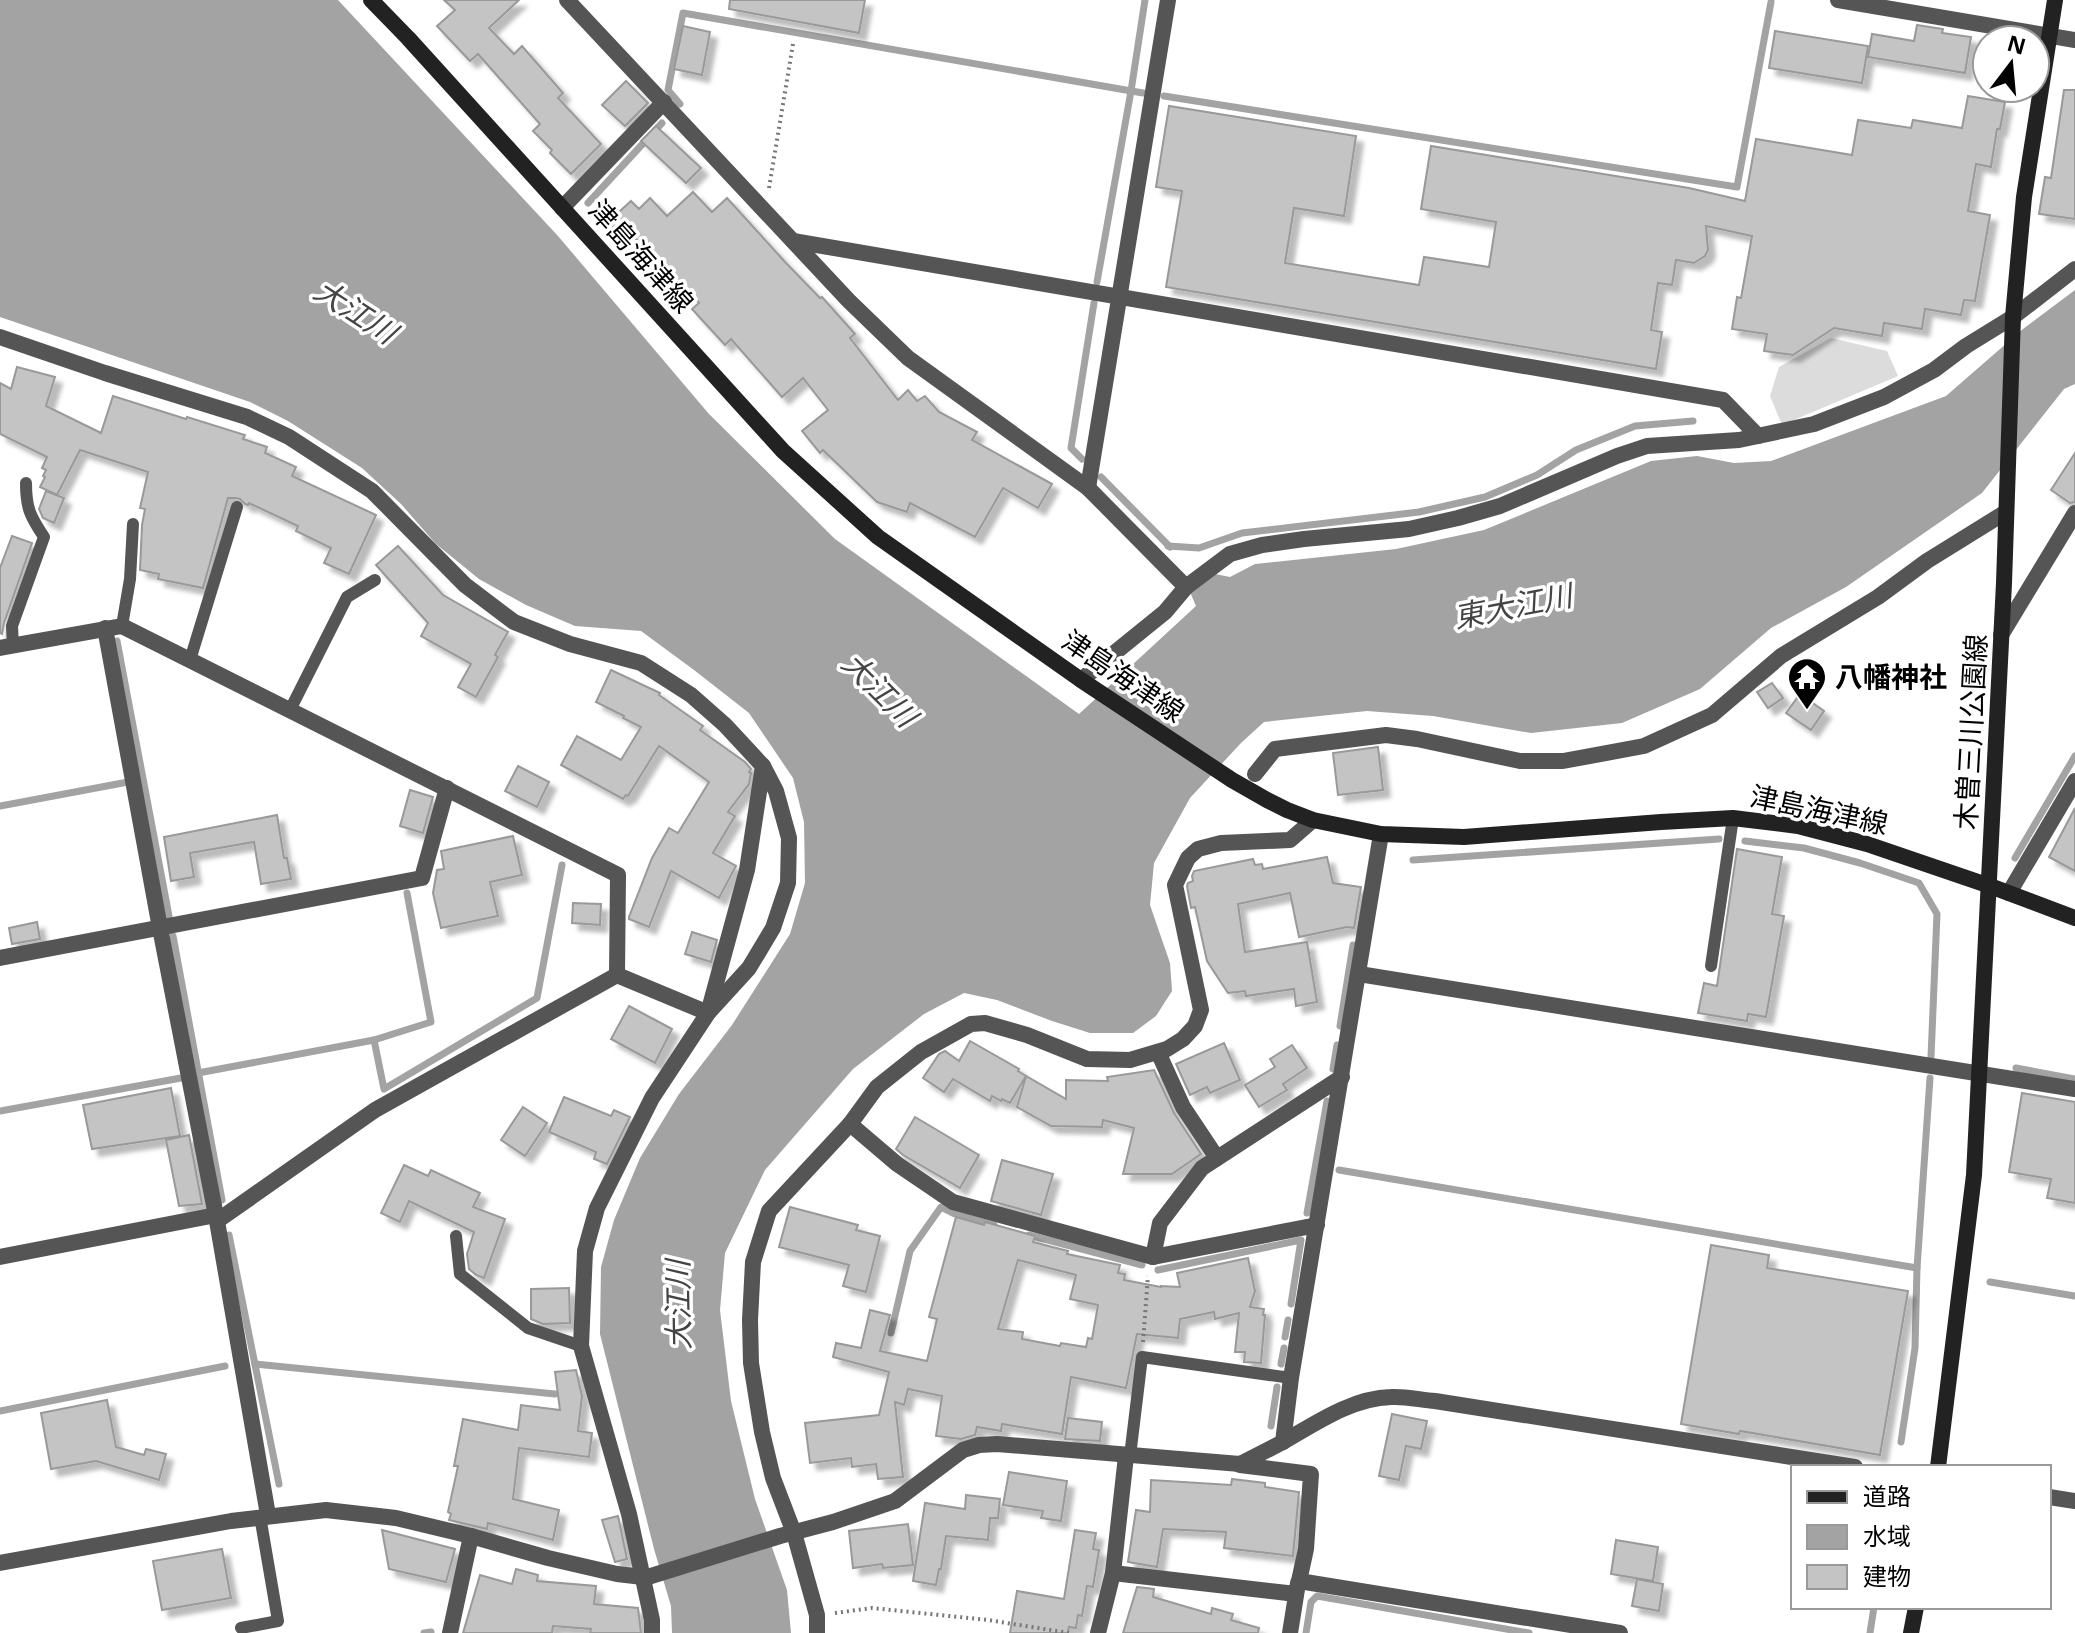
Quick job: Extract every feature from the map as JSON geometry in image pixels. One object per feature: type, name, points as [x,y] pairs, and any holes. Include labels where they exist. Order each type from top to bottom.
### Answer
[{"type":"main road","name":"津島海津線","points":[[371,0],[783,451],[878,537],[1087,684],[1232,780],[1287,810],[1313,820],[1381,834],[1464,837],[1733,818],[1798,826],[1867,844],[2075,918]]},
{"type":"main road","name":"木曽三川公園線","points":[[2051,24],[2055,0]]},
{"type":"main road","name":"木曽三川公園線","points":[[1938,1465],[1974,1175],[1990,886],[2013,317],[2024,197],[2038,104]]},
{"type":"main road","points":[[1911,1633],[1916,1609]]},
{"type":"street","points":[[567,0],[849,301],[908,358],[1088,488],[1186,587]]},
{"type":"street","points":[[1088,488],[1168,0]]},
{"type":"street","points":[[1838,0],[1983,24]]},
{"type":"street","points":[[2051,35],[2075,40]]},
{"type":"street","points":[[562,208],[664,102]]},
{"type":"street","points":[[793,241],[1723,400],[1758,436]]},
{"type":"street","points":[[1087,684],[1165,612],[1186,587],[1230,554],[1262,545],[1409,529],[1458,518],[1500,506],[1647,446],[1739,440],[1814,424],[1884,397],[1934,370],[2013,317],[2075,269]]},
{"type":"street","points":[[0,337],[247,417],[289,437],[372,491],[465,585],[514,622],[570,644],[641,663],[691,695],[725,725],[763,766],[776,791],[789,838],[788,883],[773,928],[749,968],[708,1013],[652,1098],[597,1208],[585,1251],[581,1346],[647,1577],[652,1633]]},
{"type":"street","points":[[1255,774],[1275,749],[1386,735],[1520,761],[1563,761],[1644,746],[1712,715],[1781,656],[1878,597],[1927,561],[2006,512]]},
{"type":"street","points":[[2001,635],[2075,513]]},
{"type":"street","points":[[114,627],[160,928],[216,1218],[264,1516]]},
{"type":"street","points":[[6,647],[114,627],[190,660],[618,875],[617,975]]},
{"type":"street","points":[[708,1013],[747,870],[763,766]]},
{"type":"street","points":[[2009,893],[2075,781]]},
{"type":"street","points":[[0,958],[422,878],[447,788]]},
{"type":"street","points":[[817,1633],[817,1615],[787,1534],[773,1478],[751,1363],[753,1262],[769,1211],[850,1124],[877,1087],[921,1052],[971,1024],[985,1023],[1027,1035],[1087,1059],[1130,1060],[1158,1052],[1183,1039],[1195,1026],[1201,1010],[1175,885],[1188,858],[1198,849],[1221,843],[1290,840],[1313,820]]},
{"type":"street","points":[[1283,1442],[1381,834]]},
{"type":"street","points":[[1359,974],[2075,1089]]},
{"type":"street","points":[[617,975],[708,1013]]},
{"type":"street","points":[[0,1257],[216,1218],[375,1110],[617,975]]},
{"type":"street","points":[[1158,1052],[1183,1107],[1217,1158]]},
{"type":"street","points":[[1152,1257],[1160,1223],[1202,1168],[1342,1077]]},
{"type":"street","points":[[850,1124],[897,1164],[953,1202],[1152,1257],[1317,1225]]},
{"type":"street","points":[[1240,1464],[1359,1403],[1391,1397],[1435,1401],[1842,1465]]},
{"type":"street","points":[[0,1563],[264,1516],[326,1510],[396,1518],[548,1558],[617,1574],[647,1577],[895,1501],[963,1450],[997,1444],[1240,1464],[1311,1474],[1306,1549],[1290,1633]]},
{"type":"street","points":[[1098,1633],[1113,1573],[1128,1456]]},
{"type":"street","points":[[2051,1497],[2075,1501]]},
{"type":"street","points":[[450,1633],[471,1536]]},
{"type":"street","points":[[1113,1573],[1297,1587],[1620,1633]]},
{"type":"lane","points":[[6,647],[44,537],[30,516],[26,483]]},
{"type":"lane","points":[[190,660],[237,507]]},
{"type":"lane","points":[[114,627],[130,579],[133,524]]},
{"type":"lane","points":[[290,710],[347,597],[375,580]]},
{"type":"lane","points":[[1711,966],[1733,818]]},
{"type":"lane","points":[[456,1236],[460,1274],[528,1328],[581,1346]]},
{"type":"lane","points":[[1128,1456],[1142,1357],[1291,1378]]},
{"type":"lane","points":[[241,1628],[278,1621],[264,1516]]},
{"type":"path","points":[[761,207],[766,202],[793,44]]},
{"type":"path","points":[[1142,1357],[1152,1257]]},
{"type":"path","points":[[817,1615],[872,1608],[988,1620],[1069,1633]]},
{"type":"shaded area","points":[[1831,338],[1887,351],[1898,376],[1782,425],[1770,396],[1779,367]]},
{"type":"water","points":[[0,0],[338,0],[558,236],[709,414],[835,539],[1079,714],[1196,606],[1190,592],[1215,574],[1230,577],[1255,564],[1396,549],[1484,530],[1651,461],[1697,456],[1734,463],[1771,461],[1946,396],[2023,329],[2075,290],[2075,384],[2064,389],[1982,493],[1846,587],[1771,628],[1700,689],[1622,723],[1531,733],[1433,716],[1367,711],[1264,722],[1190,798],[1154,863],[1150,905],[1170,963],[1172,991],[1156,1016],[1133,1033],[1090,1033],[997,1000],[964,993],[924,1014],[853,1069],[765,1170],[725,1253],[720,1310],[731,1401],[755,1499],[787,1590],[791,1633],[672,1633],[671,1606],[600,1334],[601,1267],[614,1220],[640,1158],[679,1094],[732,1025],[790,934],[805,883],[804,822],[793,778],[749,713],[641,631],[575,626],[526,605],[479,579],[436,544],[401,504],[362,468],[288,421],[250,402],[0,317]]},
{"type":"building","points":[[444,0],[519,0],[489,28],[514,54],[522,46],[563,93],[558,98],[601,144],[571,174],[533,131],[540,124],[478,54],[470,61],[437,26],[455,10]]},
{"type":"building","points":[[730,0],[865,0],[859,33],[729,9]]},
{"type":"building","points":[[1917,25],[1971,37],[1965,73],[1868,57],[1872,34],[1914,41]]},
{"type":"building","points":[[683,26],[710,32],[702,75],[674,69]]},
{"type":"building","points":[[1775,31],[1868,46],[1862,83],[1769,68]]},
{"type":"building","points":[[626,81],[648,103],[625,126],[602,105]]},
{"type":"building","points":[[2064,90],[2075,90],[2075,219],[2039,214],[2045,177],[2051,178]]},
{"type":"building","points":[[1968,96],[1971,96],[1971,104],[2005,104],[1991,167],[1976,164],[1968,211],[1990,215],[1975,301],[1964,300],[1961,315],[1925,309],[1922,329],[1884,323],[1882,336],[1834,328],[1793,355],[1764,351],[1767,334],[1732,329],[1752,236],[1706,226],[1708,250],[1705,256],[1694,263],[1676,260],[1672,285],[1658,283],[1651,330],[1662,332],[1656,369],[1166,287],[1182,191],[1156,187],[1169,106],[1356,136],[1344,216],[1294,208],[1285,263],[1419,285],[1424,257],[1489,267],[1496,222],[1421,209],[1431,146],[1689,188],[1745,201],[1756,139],[1852,155],[1858,120],[1911,128],[1913,120],[1962,128]]},
{"type":"building","points":[[656,126],[701,168],[686,183],[641,141]]},
{"type":"building","points":[[693,192],[712,212],[727,198],[855,334],[850,338],[898,400],[908,390],[917,401],[925,396],[939,412],[977,432],[972,440],[1052,484],[1038,508],[1003,488],[975,537],[910,503],[907,512],[877,502],[823,450],[820,453],[802,431],[828,410],[803,378],[782,397],[731,339],[725,345],[692,309],[699,303],[657,256],[654,259],[632,235],[625,240],[608,222],[631,201],[639,209],[650,198],[667,216]]},
{"type":"building","points":[[17,367],[55,377],[46,406],[101,433],[113,396],[245,435],[243,439],[267,447],[265,453],[296,467],[292,476],[376,515],[349,574],[324,563],[331,548],[296,531],[298,526],[236,498],[228,498],[203,588],[158,579],[159,574],[140,570],[145,509],[140,508],[148,472],[80,450],[57,495],[40,487],[45,477],[46,470],[42,468],[47,457],[0,434],[0,383],[11,389]]},
{"type":"building","points":[[2075,453],[2075,502],[2070,503],[2051,490]]},
{"type":"building","points":[[46,491],[64,498],[54,523],[43,518],[39,509]]},
{"type":"building","points":[[12,536],[32,543],[2,634],[0,568]]},
{"type":"building","points":[[398,546],[443,595],[508,632],[476,697],[458,687],[471,664],[421,636],[428,623],[376,565]]},
{"type":"building","points":[[611,670],[660,693],[703,726],[700,730],[751,769],[749,784],[728,812],[735,816],[713,853],[736,866],[719,898],[671,871],[649,927],[629,917],[652,858],[669,828],[678,833],[709,782],[659,746],[628,796],[623,799],[561,765],[577,736],[621,760],[641,727],[596,702]]},
{"type":"building","points":[[1772,683],[1783,698],[1768,708],[1757,692]]},
{"type":"building","points":[[1800,694],[1824,711],[1811,730],[1786,713]]},
{"type":"building","points":[[1378,747],[1383,790],[1338,795],[1333,753]]},
{"type":"building","points":[[518,766],[549,782],[537,807],[505,791]]},
{"type":"building","points":[[410,790],[433,797],[423,833],[400,826]]},
{"type":"building","points":[[2075,808],[2075,871],[2049,857]]},
{"type":"building","points":[[277,815],[291,879],[261,884],[254,842],[190,853],[194,877],[171,881],[164,837]]},
{"type":"building","points":[[513,836],[522,875],[490,882],[498,916],[441,928],[433,893],[437,870],[444,869],[441,851]]},
{"type":"building","points":[[1737,849],[1782,857],[1772,914],[1784,916],[1766,1017],[1748,1014],[1747,1021],[1698,1013],[1704,983],[1717,986]]},
{"type":"building","points":[[1327,857],[1333,883],[1361,887],[1354,928],[1299,937],[1290,893],[1238,904],[1245,952],[1307,942],[1317,1002],[1296,1006],[1294,989],[1246,996],[1245,991],[1228,993],[1207,961],[1195,907],[1191,908],[1187,886],[1193,881],[1194,871],[1253,859],[1255,865],[1262,864],[1263,869]]},
{"type":"building","points":[[573,903],[601,904],[600,925],[572,923]]},
{"type":"building","points":[[37,922],[40,939],[12,944],[9,928]]},
{"type":"building","points":[[692,932],[717,940],[711,962],[685,954]]},
{"type":"building","points":[[629,1006],[672,1029],[655,1063],[611,1039]]},
{"type":"building","points":[[970,1041],[1026,1076],[1010,1103],[992,1096],[990,1101],[953,1079],[944,1092],[923,1078],[939,1054],[945,1051],[959,1061]]},
{"type":"building","points":[[1224,1043],[1240,1080],[1210,1093],[1207,1087],[1190,1095],[1176,1064]]},
{"type":"building","points":[[1292,1045],[1307,1068],[1283,1084],[1287,1090],[1259,1107],[1245,1085],[1275,1067],[1270,1059]]},
{"type":"building","points":[[1154,1070],[1174,1113],[1201,1154],[1172,1174],[1123,1174],[1134,1128],[1103,1120],[1102,1127],[1051,1126],[1017,1107],[1026,1076],[1066,1099],[1066,1080],[1108,1081],[1107,1077]]},
{"type":"building","points":[[171,1088],[180,1136],[92,1149],[83,1105]]},
{"type":"building","points":[[2022,1093],[2075,1102],[2075,1203],[2047,1198],[2051,1179],[2009,1172]]},
{"type":"building","points":[[564,1097],[611,1116],[614,1110],[630,1117],[607,1164],[594,1159],[596,1152],[549,1132]]},
{"type":"building","points":[[523,1107],[547,1123],[525,1156],[501,1140]]},
{"type":"building","points":[[915,1117],[979,1155],[960,1188],[896,1149]]},
{"type":"building","points":[[189,1135],[202,1204],[179,1206],[166,1140]]},
{"type":"building","points":[[1002,1160],[1053,1174],[1041,1215],[991,1201]]},
{"type":"building","points":[[404,1165],[428,1176],[431,1170],[480,1193],[473,1207],[505,1219],[484,1278],[469,1269],[467,1254],[474,1232],[409,1201],[400,1222],[381,1213]]},
{"type":"building","points":[[790,1207],[858,1225],[856,1230],[880,1236],[866,1292],[843,1286],[849,1265],[779,1247]]},
{"type":"building","points":[[956,1217],[1035,1236],[1033,1242],[1068,1251],[1067,1254],[1120,1265],[1118,1273],[1125,1274],[1124,1280],[1161,1287],[1180,1287],[1177,1273],[1248,1258],[1255,1291],[1250,1307],[1264,1309],[1265,1315],[1261,1363],[1244,1362],[1245,1352],[1235,1352],[1239,1313],[1215,1319],[1214,1312],[1180,1319],[1178,1338],[1137,1334],[1126,1388],[1071,1377],[1062,1434],[1002,1424],[1001,1431],[977,1427],[975,1435],[961,1439],[936,1436],[942,1396],[908,1389],[904,1405],[895,1402],[903,1477],[878,1479],[876,1464],[852,1467],[851,1458],[810,1463],[805,1423],[879,1415],[889,1372],[833,1357],[836,1343],[861,1348],[870,1310],[890,1315],[880,1351],[927,1361],[937,1319],[929,1317]],"holes":[[[1018,1260],[1076,1275],[1070,1299],[1098,1305],[1092,1339],[1088,1338],[1086,1347],[1022,1339],[1023,1332],[998,1329]]]},
{"type":"building","points":[[1711,1245],[1769,1255],[1767,1268],[1908,1291],[1880,1455],[1681,1424]]},
{"type":"building","points":[[569,1288],[570,1323],[543,1324],[531,1319],[531,1289]]},
{"type":"building","points":[[576,1370],[582,1396],[578,1431],[592,1433],[589,1457],[519,1448],[513,1499],[559,1510],[553,1540],[488,1523],[487,1529],[449,1520],[458,1466],[454,1466],[463,1419],[518,1430],[521,1405],[560,1410],[555,1372]]},
{"type":"building","points":[[107,1400],[116,1447],[144,1455],[146,1449],[166,1454],[159,1480],[96,1461],[51,1469],[41,1413]]},
{"type":"building","points":[[1392,1414],[1427,1421],[1421,1449],[1406,1446],[1399,1480],[1379,1476]]},
{"type":"building","points":[[1068,1418],[1102,1422],[1100,1441],[1065,1439]]},
{"type":"building","points":[[1009,1472],[1067,1481],[1061,1521],[1041,1518],[1043,1511],[1003,1505]]},
{"type":"building","points":[[1232,1479],[1299,1492],[1293,1556],[1224,1548],[1226,1532],[1163,1529],[1157,1567],[1128,1562],[1136,1510],[1150,1512],[1151,1480],[1231,1485]]},
{"type":"building","points":[[966,1495],[1000,1499],[998,1518],[990,1518],[988,1540],[946,1536],[936,1585],[913,1581],[925,1503],[965,1509]]},
{"type":"building","points":[[618,1516],[627,1559],[615,1562],[602,1520]]},
{"type":"building","points":[[908,1524],[913,1565],[883,1568],[882,1564],[853,1568],[849,1531]]},
{"type":"building","points":[[382,1530],[455,1549],[446,1582],[389,1569]]},
{"type":"building","points":[[1075,1530],[1096,1533],[1093,1549],[1099,1550],[1093,1587],[1087,1586],[1082,1616],[1078,1615],[1076,1628],[1069,1627],[1068,1633],[1010,1633],[1017,1591],[1064,1599]]},
{"type":"building","points":[[1616,1540],[1658,1547],[1653,1581],[1611,1574]]},
{"type":"building","points":[[222,1549],[231,1598],[162,1610],[153,1561]]},
{"type":"building","points":[[516,1569],[538,1575],[537,1581],[596,1586],[594,1604],[638,1608],[641,1633],[590,1633],[591,1629],[553,1626],[552,1633],[463,1633],[480,1575],[512,1584]]},
{"type":"building","points":[[1637,1579],[1663,1584],[1659,1611],[1632,1606]]},
{"type":"building","points":[[1137,1587],[1154,1589],[1153,1597],[1211,1614],[1212,1608],[1233,1614],[1231,1620],[1259,1628],[1258,1633],[1123,1633]]},
{"type":"waterway","points":[[1097,282],[1145,0]]},
{"type":"waterway","points":[[1164,96],[1737,187],[1771,2]]},
{"type":"waterway","points":[[680,104],[668,90],[683,13],[1143,93]]},
{"type":"waterway","points":[[588,203],[662,123]]},
{"type":"waterway","points":[[1082,459],[1071,448],[1094,303]]},
{"type":"waterway","points":[[1168,546],[1199,548],[1242,533],[1419,512],[1485,497],[1537,475],[1576,450],[1635,426],[1693,421]]},
{"type":"waterway","points":[[1101,477],[1170,547]]},
{"type":"waterway","points":[[117,641],[169,916]]},
{"type":"waterway","points":[[2015,858],[2075,756]]},
{"type":"waterway","points":[[0,806],[128,782]]},
{"type":"waterway","points":[[1413,860],[1719,839]]},
{"type":"waterway","points":[[1745,841],[1804,848],[1919,883],[1937,914],[1931,1057]]},
{"type":"waterway","points":[[374,1040],[384,1089],[537,998],[562,865]]},
{"type":"waterway","points":[[198,1073],[374,1040],[431,1022],[407,893]]},
{"type":"waterway","points":[[173,936],[222,1200]]},
{"type":"waterway","points":[[1340,1026],[1353,945]]},
{"type":"waterway","points":[[1333,1069],[1337,1045]]},
{"type":"waterway","points":[[2016,1068],[2075,1079]]},
{"type":"waterway","points":[[0,1111],[181,1078]]},
{"type":"waterway","points":[[1901,1442],[1915,1348],[1917,1268],[1930,1078]]},
{"type":"waterway","points":[[1307,1213],[1327,1101]]},
{"type":"waterway","points":[[1339,1170],[1917,1268]]},
{"type":"waterway","points":[[891,1333],[910,1251],[941,1207],[994,1225]]},
{"type":"waterway","points":[[229,1235],[279,1484]]},
{"type":"waterway","points":[[1029,1235],[1142,1265]]},
{"type":"waterway","points":[[1158,1270],[1301,1240],[1291,1304]]},
{"type":"waterway","points":[[1990,1282],[2075,1296]]},
{"type":"waterway","points":[[1285,1337],[1288,1320]]},
{"type":"waterway","points":[[1281,1364],[1284,1348]]},
{"type":"waterway","points":[[255,1364],[555,1394]]},
{"type":"waterway","points":[[0,1411],[225,1366]]},
{"type":"waterway","points":[[1271,1426],[1277,1387]]},
{"type":"waterway","points":[[1306,1633],[1311,1602],[1317,1596],[1529,1633]]},
{"type":"waterway","points":[[1870,1633],[1874,1609]]},
{"type":"waterway","points":[[424,1633],[431,1632]]},
{"type":"place","name":"八幡神社","points":[[1807,711]]},
{"type":"water label","name":"大江川","points":[[355,312]]},
{"type":"water label","name":"東大江川","points":[[1513,607]]},
{"type":"water label","name":"大江川","points":[[879,690]]},
{"type":"water label","name":"大江川","points":[[679,1305]]}]
